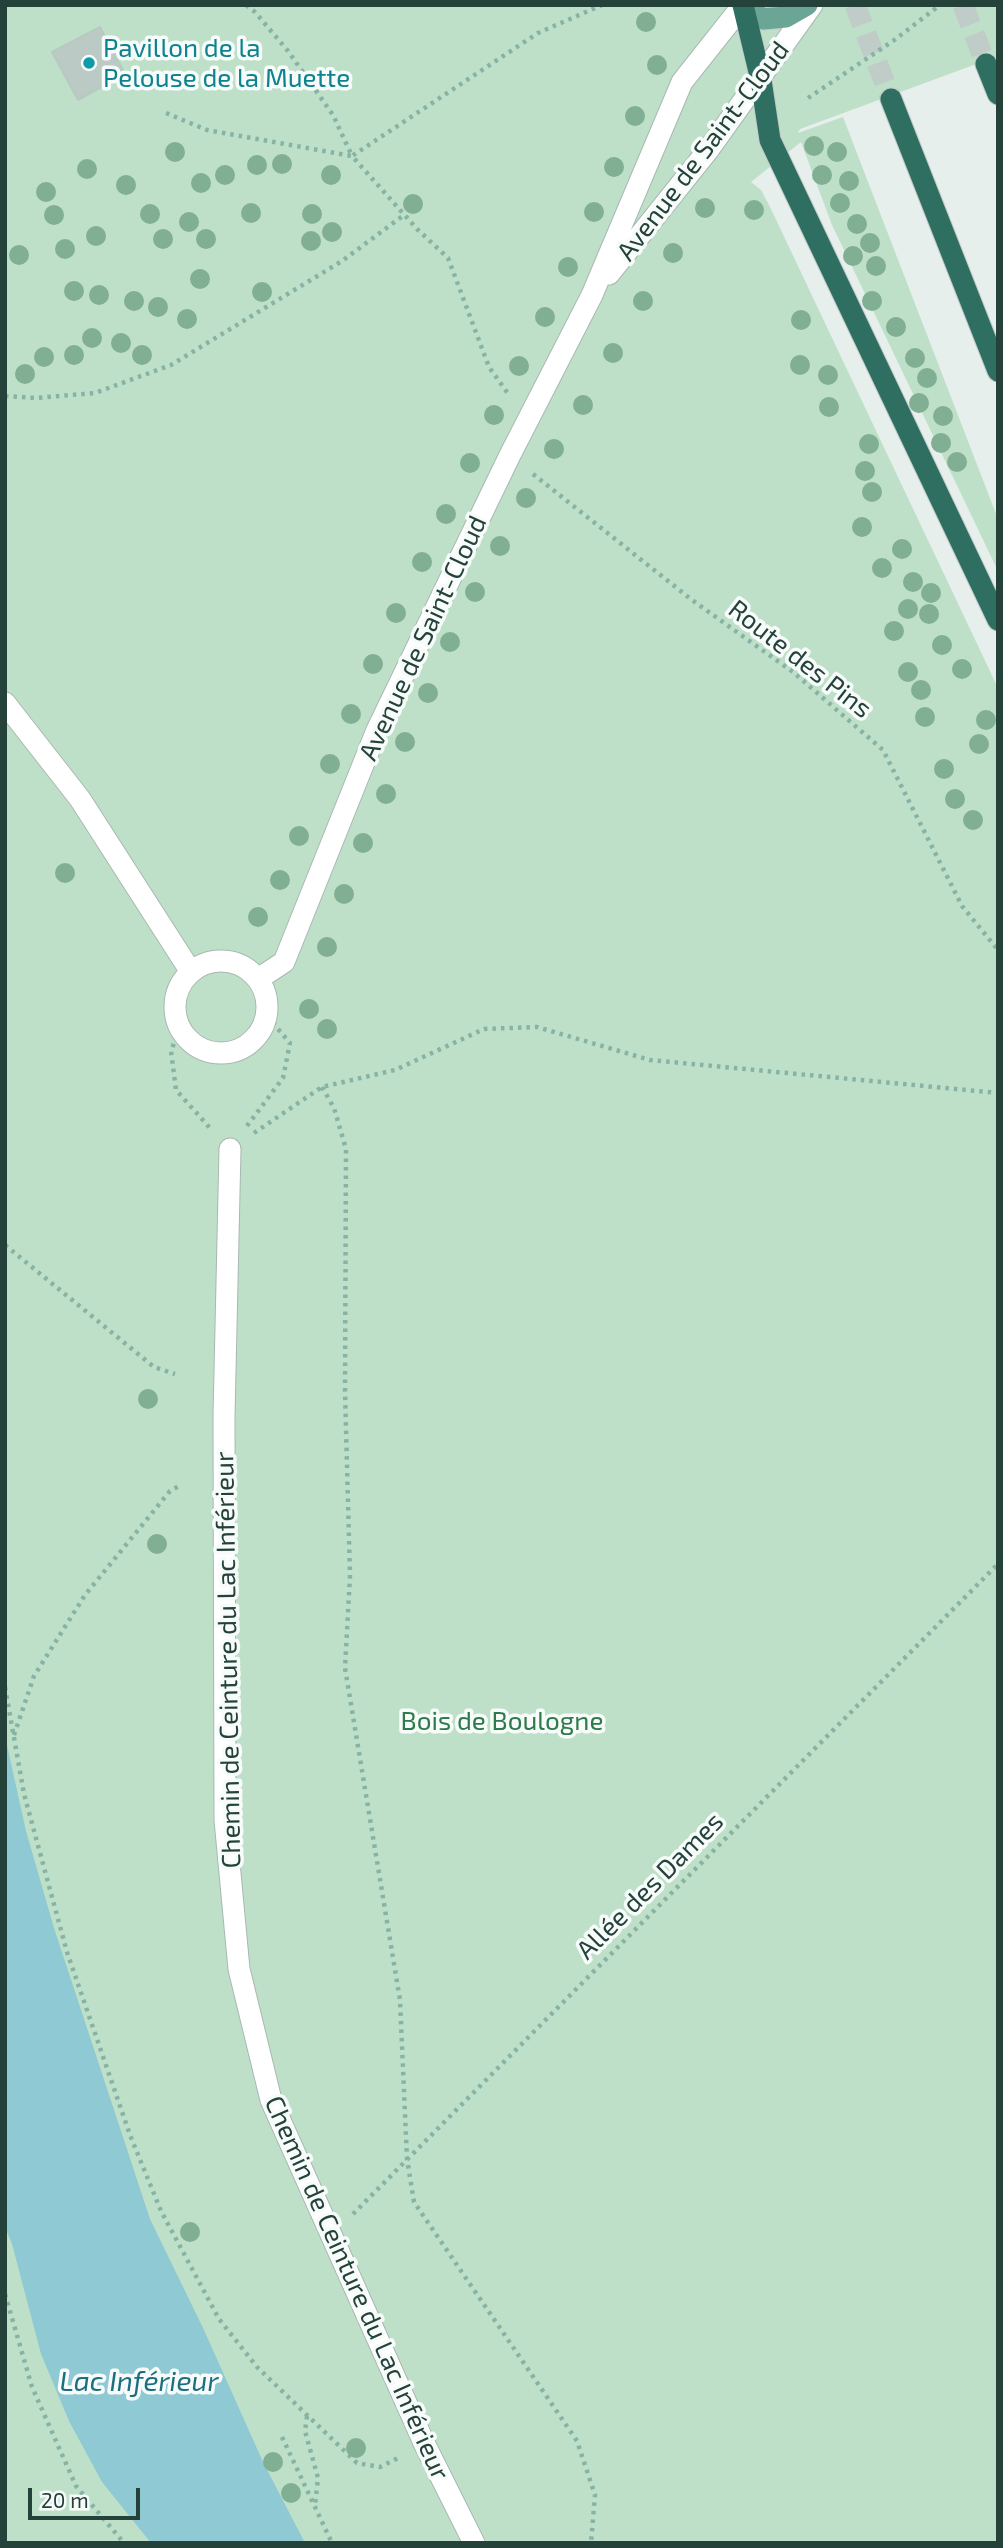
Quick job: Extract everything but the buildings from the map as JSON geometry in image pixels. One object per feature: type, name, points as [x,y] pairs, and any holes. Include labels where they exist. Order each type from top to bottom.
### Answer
[{"type":"highway","points":[[743,5],[761,80],[769,140],[998,620]]},
{"type":"highway","points":[[986,64],[998,93]]},
{"type":"highway","points":[[891,99],[998,371]]},
{"type":"main road","points":[[743,5],[763,19],[786,17],[807,5]]},
{"type":"street","name":"Avenue de Saint-Cloud","points":[[258,979],[284,962],[377,730],[510,455],[592,295],[682,82],[743,5]]},
{"type":"street","name":"Avenue de Saint-Cloud","points":[[592,295],[709,149],[761,80],[812,5]]},
{"type":"street","points":[[5,703],[80,799],[191,972]]},
{"type":"street","points":[[222,961],[239,964],[258,979],[266,996],[267,1016],[258,1034],[245,1046],[236,1051],[216,1053],[197,1046],[180,1028],[175,999],[181,984],[191,972],[206,963],[222,961]]},
{"type":"street","name":"Chemin de Ceinture du Lac Inférieur","points":[[230,1149],[224,1416],[225,1820],[239,1969],[271,2100],[425,2445],[474,2543]]},
{"type":"path","points":[[246,5],[288,51],[333,115],[352,156],[404,215],[448,258],[489,367],[527,422]]},
{"type":"path","points":[[166,113],[207,130],[352,156],[538,33],[602,5]]},
{"type":"path","points":[[807,98],[893,41],[940,5]]},
{"type":"path","points":[[5,396],[36,398],[95,393],[171,365],[342,261],[404,215]]},
{"type":"path","name":"Route des Pins","points":[[510,455],[692,600],[793,672],[883,750],[962,906],[998,950]]},
{"type":"path","points":[[230,1149],[283,1078],[290,1043],[267,1016]]},
{"type":"path","points":[[230,1149],[322,1087],[395,1070],[484,1029],[537,1027],[650,1060],[998,1093]]},
{"type":"path","points":[[180,1028],[171,1051],[176,1090],[230,1149]]},
{"type":"path","points":[[322,1087],[334,1108],[346,1149],[345,1391],[350,1576],[345,1668],[400,2000],[407,2159],[414,2202],[577,2441],[595,2495],[591,2543]]},
{"type":"path","points":[[5,1245],[154,1367],[175,1374]]},
{"type":"path","points":[[14,1736],[34,1676],[85,1595],[170,1492],[181,1485]]},
{"type":"path","name":"Allée des Dames","points":[[331,2237],[998,1564]]},
{"type":"path","points":[[5,1687],[24,1794],[67,1952],[126,2123],[160,2211],[219,2319],[257,2367],[357,2463],[380,2467],[425,2445]]},
{"type":"path","points":[[5,2294],[32,2387],[76,2486],[124,2543]]},
{"type":"path","points":[[307,2415],[305,2431],[318,2478],[315,2507]]},
{"type":"path","points":[[282,2437],[331,2543]]},
{"type":"green space","name":"Bois de Boulogne","points":[[5,5],[998,5],[998,56],[800,129],[798,133],[843,117],[998,519],[998,571],[832,225],[801,142],[751,182],[761,190],[770,207],[998,688],[998,2543],[5,2543]]},
{"type":"water","name":"Lac Inférieur","points":[[5,1736],[26,1831],[54,1928],[150,2219],[204,2330],[263,2462],[305,2543],[151,2543],[102,2482],[69,2421],[41,2354],[5,2227]]},
{"type":"tunnel","points":[[855,5],[891,99]]},
{"type":"tunnel","points":[[963,5],[986,64]]},
{"type":"place","name":"Pavillon de la Pelouse de la Muette","points":[[89,63]]}]
